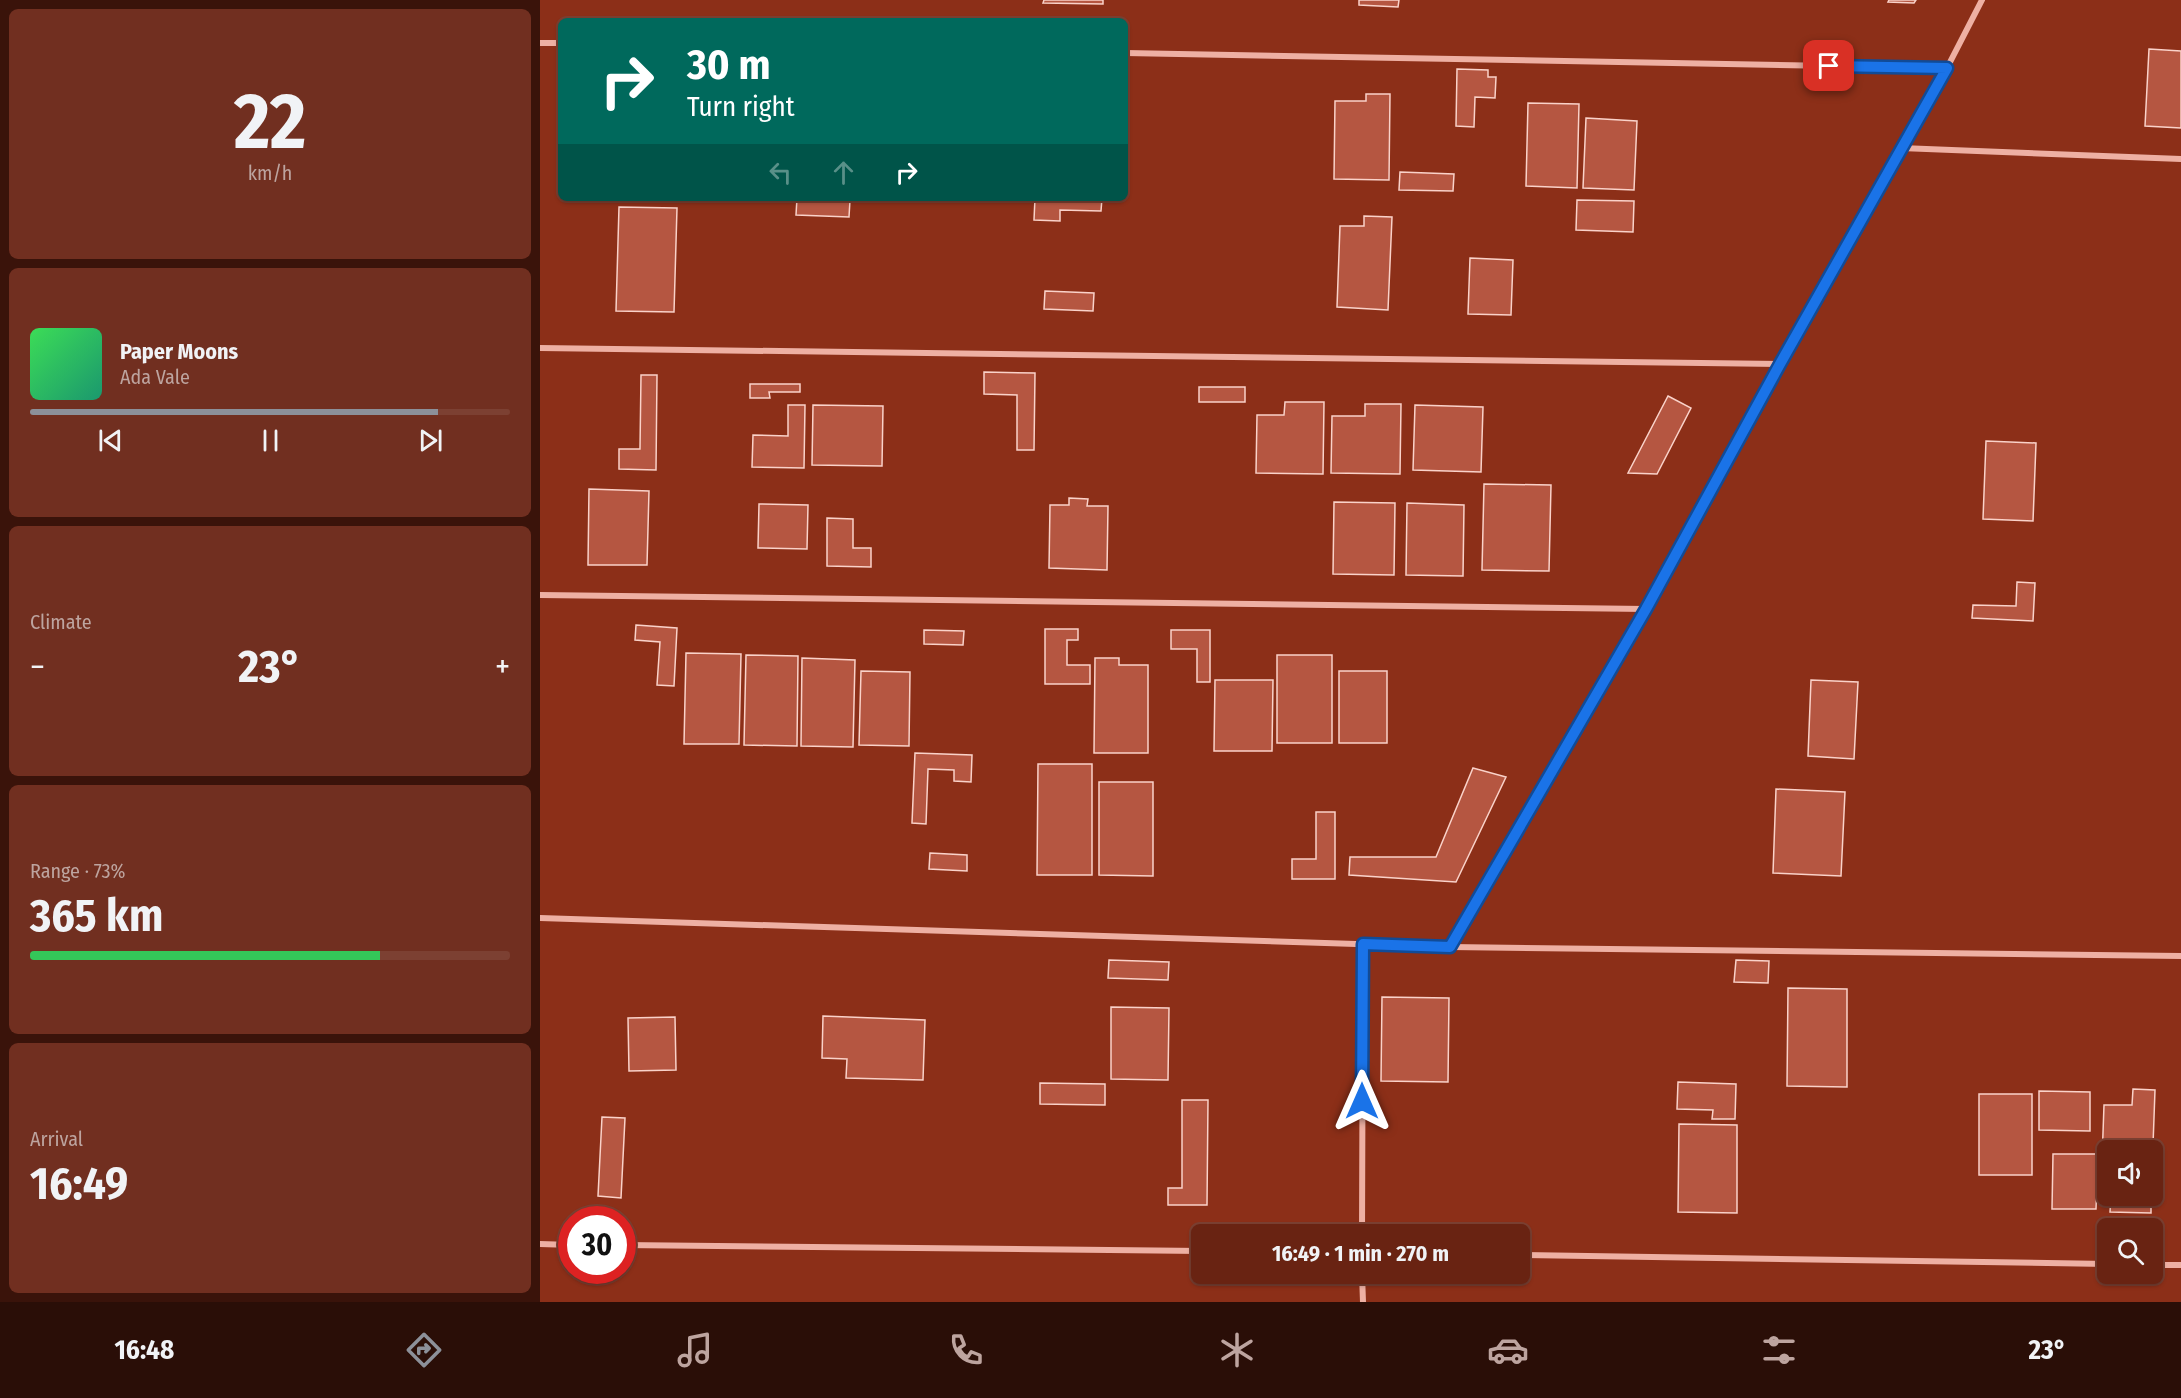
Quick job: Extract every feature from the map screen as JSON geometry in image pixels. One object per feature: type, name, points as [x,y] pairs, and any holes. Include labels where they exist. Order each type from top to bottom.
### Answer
[{"type":"street","points":[[1450,947],[1646,609],[1780,364],[1947,68],[1982,0]]},
{"type":"street","points":[[540,43],[558,43]]},
{"type":"street","points":[[1128,53],[1947,68]]},
{"type":"street","points":[[1901,148],[2181,159]]},
{"type":"street","points":[[540,348],[1780,364]]},
{"type":"street","points":[[540,595],[1646,609]]},
{"type":"street","points":[[540,918],[1450,947],[2181,956]]},
{"type":"street","points":[[1362,1224],[1363,944]]},
{"type":"street","points":[[540,1245],[558,1245]]},
{"type":"street","points":[[636,1245],[1191,1251]]},
{"type":"street","points":[[1530,1255],[2097,1264]]},
{"type":"street","points":[[2163,1265],[2181,1265]]},
{"type":"street","points":[[1362,1284],[1363,1302]]},
{"type":"building","points":[[1044,0],[1103,0],[1103,4],[1043,3]]},
{"type":"building","points":[[1359,0],[1399,0],[1398,7],[1359,5]]},
{"type":"building","points":[[1889,0],[1916,0],[1914,3],[1888,2]]},
{"type":"building","points":[[2149,49],[2181,51],[2181,128],[2145,126]]},
{"type":"building","points":[[1457,69],[1488,70],[1488,77],[1496,77],[1495,98],[1475,97],[1474,127],[1456,126]]},
{"type":"building","points":[[1366,94],[1390,94],[1389,180],[1334,179],[1335,101],[1366,101]]},
{"type":"building","points":[[1528,103],[1579,104],[1577,188],[1526,186]]},
{"type":"building","points":[[1586,118],[1637,121],[1634,190],[1583,188]]},
{"type":"building","points":[[1400,172],[1454,174],[1453,191],[1399,190]]},
{"type":"building","points":[[1577,200],[1634,201],[1633,232],[1576,230]]},
{"type":"building","points":[[797,201],[850,201],[849,217],[796,215]]},
{"type":"building","points":[[1035,201],[1102,201],[1101,211],[1060,210],[1060,221],[1034,220]]},
{"type":"building","points":[[619,207],[677,208],[674,312],[616,311]]},
{"type":"building","points":[[1364,216],[1392,217],[1388,310],[1337,307],[1340,226],[1364,226]]},
{"type":"building","points":[[1470,258],[1513,260],[1511,315],[1468,314]]},
{"type":"building","points":[[1045,291],[1094,293],[1093,311],[1044,309]]},
{"type":"building","points":[[984,372],[1035,373],[1034,450],[1017,450],[1017,395],[984,394]]},
{"type":"building","points":[[641,375],[657,375],[656,470],[619,469],[619,449],[640,449]]},
{"type":"building","points":[[750,384],[800,384],[800,392],[769,392],[770,398],[750,398]]},
{"type":"building","points":[[1199,387],[1245,387],[1245,402],[1199,402]]},
{"type":"building","points":[[1668,396],[1691,408],[1657,474],[1628,473]]},
{"type":"building","points":[[1285,402],[1324,402],[1323,474],[1256,473],[1257,415],[1284,415]]},
{"type":"building","points":[[1365,404],[1401,404],[1400,474],[1331,473],[1332,416],[1365,416]]},
{"type":"building","points":[[788,405],[805,405],[804,468],[752,467],[753,435],[788,436]]},
{"type":"building","points":[[813,405],[883,406],[882,466],[812,465]]},
{"type":"building","points":[[1415,405],[1483,407],[1481,472],[1413,470]]},
{"type":"building","points":[[1986,441],[2036,443],[2033,521],[1983,519]]},
{"type":"building","points":[[1484,484],[1551,485],[1549,571],[1482,570]]},
{"type":"building","points":[[589,489],[649,491],[647,565],[588,565]]},
{"type":"building","points":[[1069,498],[1088,499],[1087,506],[1108,506],[1107,570],[1049,568],[1050,505],[1069,505]]},
{"type":"building","points":[[1334,502],[1395,503],[1394,575],[1333,574]]},
{"type":"building","points":[[1407,503],[1464,505],[1463,576],[1406,575]]},
{"type":"building","points":[[759,504],[808,505],[807,549],[758,548]]},
{"type":"building","points":[[827,518],[853,519],[853,548],[871,548],[871,567],[827,566]]},
{"type":"building","points":[[2017,582],[2035,583],[2033,621],[1972,618],[1973,605],[2016,606]]},
{"type":"building","points":[[636,625],[677,628],[674,686],[657,685],[660,642],[635,640]]},
{"type":"building","points":[[1045,629],[1078,629],[1078,640],[1067,640],[1067,665],[1090,665],[1090,684],[1045,684]]},
{"type":"building","points":[[924,630],[964,631],[963,645],[924,644]]},
{"type":"building","points":[[1171,630],[1210,630],[1210,682],[1197,682],[1197,649],[1171,649]]},
{"type":"building","points":[[686,653],[741,654],[739,744],[684,744]]},
{"type":"building","points":[[746,655],[798,656],[797,746],[744,745]]},
{"type":"building","points":[[1277,655],[1332,655],[1332,743],[1277,743]]},
{"type":"building","points":[[802,658],[855,660],[853,747],[801,746]]},
{"type":"building","points":[[1095,658],[1119,658],[1119,665],[1148,665],[1148,753],[1094,753]]},
{"type":"building","points":[[861,671],[910,672],[909,746],[859,745]]},
{"type":"building","points":[[1339,671],[1387,671],[1387,743],[1339,743]]},
{"type":"building","points":[[1215,680],[1273,680],[1272,751],[1214,751]]},
{"type":"building","points":[[1811,680],[1858,682],[1854,759],[1808,756]]},
{"type":"building","points":[[915,753],[972,755],[971,782],[954,781],[954,770],[928,769],[926,824],[912,823]]},
{"type":"building","points":[[1038,764],[1092,764],[1092,875],[1037,875]]},
{"type":"building","points":[[1473,768],[1506,777],[1456,882],[1349,875],[1350,857],[1436,857]]},
{"type":"building","points":[[1099,782],[1153,782],[1153,876],[1099,875]]},
{"type":"building","points":[[1776,789],[1845,792],[1841,876],[1773,873]]},
{"type":"building","points":[[1316,812],[1335,812],[1335,879],[1292,879],[1292,859],[1316,859]]},
{"type":"building","points":[[930,853],[967,855],[967,871],[929,869]]},
{"type":"building","points":[[1109,960],[1169,962],[1168,980],[1108,978]]},
{"type":"building","points":[[1736,960],[1769,961],[1768,983],[1734,982]]},
{"type":"building","points":[[1788,988],[1847,989],[1847,1087],[1787,1086]]},
{"type":"building","points":[[1382,997],[1449,998],[1448,1082],[1381,1081]]},
{"type":"building","points":[[1111,1007],[1169,1008],[1168,1080],[1111,1079]]},
{"type":"building","points":[[823,1016],[925,1020],[923,1080],[846,1078],[847,1059],[822,1058]]},
{"type":"building","points":[[675,1017],[676,1070],[629,1071],[628,1018]]},
{"type":"building","points":[[1678,1082],[1736,1084],[1735,1119],[1712,1119],[1713,1110],[1677,1109]]},
{"type":"building","points":[[1040,1083],[1105,1084],[1105,1105],[1040,1104]]},
{"type":"building","points":[[2133,1089],[2155,1090],[2153,1140],[2103,1140],[2104,1105],[2132,1105]]},
{"type":"building","points":[[2039,1091],[2090,1092],[2090,1131],[2039,1130]]},
{"type":"building","points":[[1979,1094],[2032,1094],[2032,1175],[1979,1175]]},
{"type":"building","points":[[1182,1100],[1208,1100],[1207,1205],[1168,1205],[1168,1188],[1182,1188]]},
{"type":"building","points":[[602,1117],[625,1118],[621,1198],[598,1196]]},
{"type":"building","points":[[1679,1124],[1737,1125],[1737,1213],[1678,1212]]},
{"type":"building","points":[[2053,1154],[2097,1154],[2096,1209],[2052,1209]]},
{"type":"building","points":[[2110,1206],[2151,1206],[2151,1213],[2110,1212]]},
{"type":"route","points":[[1362,1101],[1363,944],[1450,947],[1646,609],[1780,364],[1947,68],[1829,66]]}]
